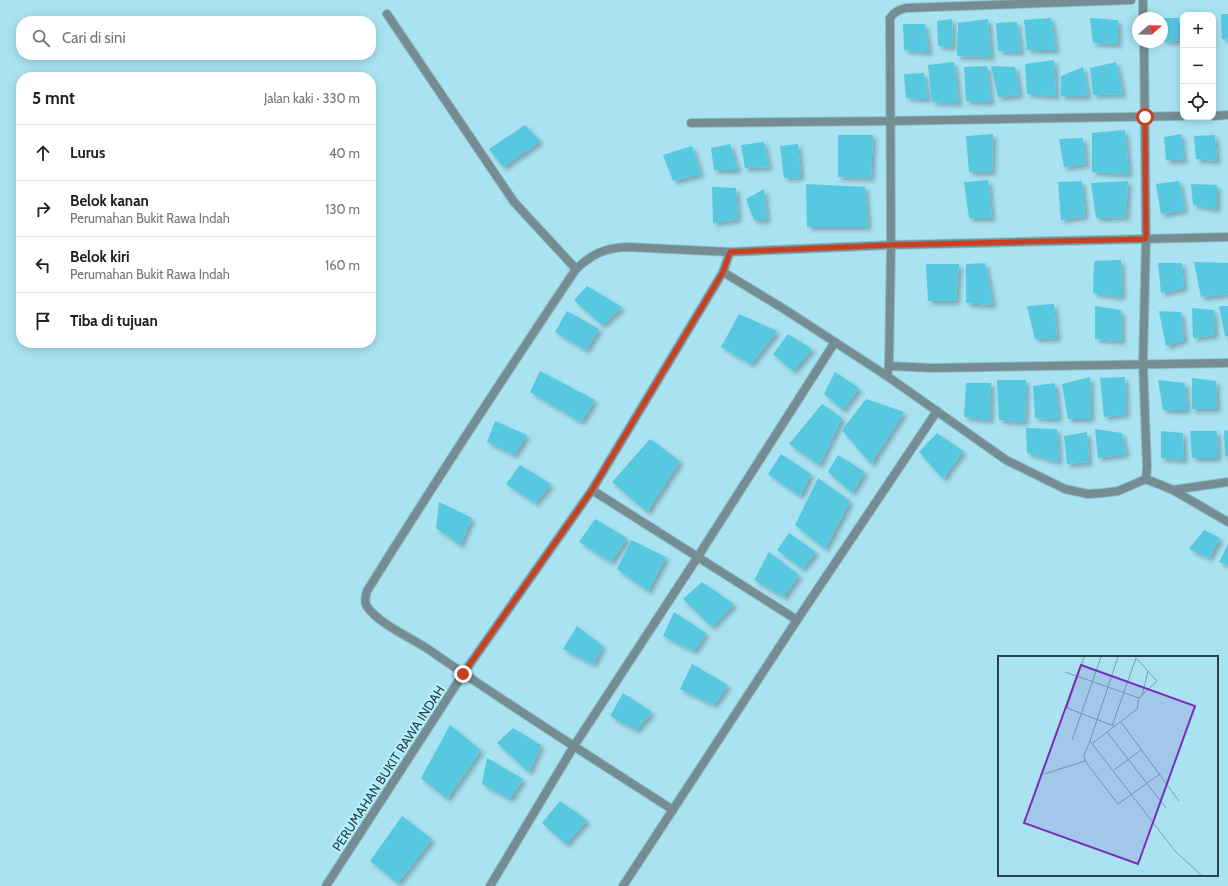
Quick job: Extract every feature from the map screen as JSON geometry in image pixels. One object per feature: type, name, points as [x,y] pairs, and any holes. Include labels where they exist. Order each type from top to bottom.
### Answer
[{"type":"street","points":[[888,376],[891,245],[890,18],[895,12],[906,8],[1131,0]]},
{"type":"street","points":[[1143,0],[1143,12]]},
{"type":"street","points":[[387,14],[514,202],[576,269]]},
{"type":"street","points":[[1144,48],[1146,239],[1143,363],[1147,467],[1146,479]]},
{"type":"street","points":[[1216,116],[1228,115]]},
{"type":"street","points":[[691,123],[1180,116]]},
{"type":"street","points":[[673,810],[381,620],[368,608],[365,597],[367,591],[395,546],[488,401],[576,269],[586,260],[604,250],[627,247],[730,252],[891,245],[1228,237]]},
{"type":"street","name":"PERUMAHAN BUKIT RAWA INDAH","points":[[326,886],[463,674],[592,490],[723,272],[730,252]]},
{"type":"street","points":[[723,272],[784,309],[888,376],[1006,460],[1065,489],[1088,494],[1118,491],[1146,479],[1173,490],[1228,522]]},
{"type":"street","points":[[490,886],[574,746],[698,558],[835,342]]},
{"type":"street","points":[[889,366],[932,368],[1143,363],[1228,363]]},
{"type":"street","points":[[623,886],[797,620],[937,411]]},
{"type":"street","points":[[1173,490],[1228,482]]},
{"type":"street","points":[[592,490],[797,620]]},
{"type":"building","points":[[1221,14],[1228,14],[1228,39],[1222,39]]},
{"type":"building","points":[[1051,18],[1056,50],[1027,50],[1024,20]]},
{"type":"building","points":[[1090,18],[1118,20],[1118,44],[1093,43]]},
{"type":"building","points":[[1168,18],[1179,18],[1180,40],[1168,42]]},
{"type":"building","points":[[952,19],[953,47],[938,46],[937,21]]},
{"type":"building","points":[[988,19],[991,57],[957,56],[958,23]]},
{"type":"building","points":[[1017,22],[1021,52],[998,51],[996,23]]},
{"type":"building","points":[[903,24],[925,24],[929,52],[904,50]]},
{"type":"building","points":[[1054,60],[1056,96],[1027,94],[1025,64]]},
{"type":"building","points":[[954,62],[959,103],[932,102],[928,65]]},
{"type":"building","points":[[1116,62],[1123,94],[1093,95],[1090,68]]},
{"type":"building","points":[[987,66],[991,102],[966,101],[964,67]]},
{"type":"building","points":[[991,66],[1015,67],[1020,95],[998,97]]},
{"type":"building","points":[[1083,67],[1088,96],[1061,96],[1061,76]]},
{"type":"building","points":[[924,73],[928,99],[906,98],[904,74]]},
{"type":"building","points":[[525,125],[540,141],[503,167],[489,149]]},
{"type":"building","points":[[1125,130],[1129,174],[1092,172],[1092,133]]},
{"type":"building","points":[[993,134],[992,172],[969,172],[966,136]]},
{"type":"building","points":[[1181,134],[1184,160],[1166,160],[1164,137]]},
{"type":"building","points":[[838,135],[873,135],[871,178],[838,177]]},
{"type":"building","points":[[1215,135],[1217,161],[1196,159],[1194,136]]},
{"type":"building","points":[[1083,138],[1086,164],[1064,167],[1059,139]]},
{"type":"building","points":[[764,142],[769,167],[745,168],[741,145]]},
{"type":"building","points":[[730,144],[738,170],[714,170],[711,148]]},
{"type":"building","points":[[798,144],[801,177],[784,178],[780,146]]},
{"type":"building","points":[[692,146],[701,174],[673,181],[663,155]]},
{"type":"building","points":[[988,180],[992,218],[969,218],[964,182]]},
{"type":"building","points":[[1082,181],[1085,216],[1061,220],[1058,182]]},
{"type":"building","points":[[1128,181],[1126,217],[1096,218],[1091,183]]},
{"type":"building","points":[[1179,181],[1185,210],[1161,214],[1156,184]]},
{"type":"building","points":[[806,184],[865,187],[868,227],[807,227]]},
{"type":"building","points":[[1191,184],[1217,185],[1217,209],[1193,205]]},
{"type":"building","points":[[712,187],[736,188],[738,219],[713,223]]},
{"type":"building","points":[[764,189],[767,220],[754,220],[746,199]]},
{"type":"building","points":[[1121,260],[1122,297],[1093,293],[1094,261]]},
{"type":"building","points":[[1194,262],[1228,263],[1228,294],[1201,297]]},
{"type":"building","points":[[985,263],[993,305],[966,303],[966,264]]},
{"type":"building","points":[[1158,263],[1182,263],[1184,288],[1161,293]]},
{"type":"building","points":[[926,264],[959,264],[956,301],[928,301]]},
{"type":"building","points":[[587,286],[622,307],[602,325],[574,300]]},
{"type":"building","points":[[1054,304],[1057,338],[1035,339],[1027,306]]},
{"type":"building","points":[[1095,306],[1121,310],[1122,341],[1095,339]]},
{"type":"building","points":[[1219,306],[1228,306],[1228,336],[1225,336]]},
{"type":"building","points":[[1192,308],[1214,310],[1215,335],[1193,338]]},
{"type":"building","points":[[567,311],[599,329],[586,350],[555,332]]},
{"type":"building","points":[[1159,311],[1181,312],[1184,340],[1166,346]]},
{"type":"building","points":[[739,314],[777,331],[751,364],[721,347]]},
{"type":"building","points":[[788,334],[812,349],[793,371],[773,354]]},
{"type":"building","points":[[540,371],[595,400],[581,422],[530,392]]},
{"type":"building","points":[[835,372],[859,388],[843,410],[824,394]]},
{"type":"building","points":[[1090,377],[1091,419],[1068,419],[1062,384]]},
{"type":"building","points":[[1125,377],[1126,414],[1104,417],[1100,378]]},
{"type":"building","points":[[1192,378],[1216,381],[1217,409],[1192,409]]},
{"type":"building","points":[[997,380],[1026,380],[1025,422],[999,420]]},
{"type":"building","points":[[1158,380],[1185,383],[1187,410],[1163,410]]},
{"type":"building","points":[[966,383],[991,383],[990,420],[964,417]]},
{"type":"building","points":[[1055,383],[1059,419],[1035,418],[1033,386]]},
{"type":"building","points":[[866,399],[904,412],[871,464],[842,430]]},
{"type":"building","points":[[822,404],[842,418],[819,465],[789,444]]},
{"type":"building","points":[[495,421],[527,435],[514,455],[487,442]]},
{"type":"building","points":[[1026,428],[1057,429],[1059,462],[1027,453]]},
{"type":"building","points":[[1095,429],[1122,433],[1126,454],[1098,458]]},
{"type":"building","points":[[1228,430],[1228,456],[1225,457],[1224,431]]},
{"type":"building","points":[[1161,431],[1183,433],[1184,460],[1161,458]]},
{"type":"building","points":[[1190,431],[1217,431],[1218,458],[1192,458]]},
{"type":"building","points":[[1087,432],[1089,462],[1067,464],[1064,436]]},
{"type":"building","points":[[937,433],[963,451],[943,479],[919,452]]},
{"type":"building","points":[[650,439],[680,461],[647,512],[612,482]]},
{"type":"building","points":[[781,454],[811,474],[800,496],[768,474]]},
{"type":"building","points":[[838,455],[865,472],[852,493],[828,472]]},
{"type":"building","points":[[520,465],[551,484],[535,503],[506,484]]},
{"type":"building","points":[[818,478],[850,501],[825,549],[795,525]]},
{"type":"building","points":[[439,502],[472,518],[460,545],[436,528]]},
{"type":"building","points":[[595,519],[627,538],[611,562],[579,542]]},
{"type":"building","points":[[1204,530],[1220,538],[1209,558],[1189,549]]},
{"type":"building","points":[[789,533],[816,552],[802,569],[777,550]]},
{"type":"building","points":[[631,540],[666,557],[648,591],[617,569]]},
{"type":"building","points":[[1228,544],[1228,565],[1219,562]]},
{"type":"building","points":[[769,552],[799,575],[784,597],[754,580]]},
{"type":"building","points":[[702,582],[734,604],[712,627],[683,599]]},
{"type":"building","points":[[674,612],[706,633],[694,651],[663,636]]},
{"type":"building","points":[[577,626],[603,646],[593,664],[563,649]]},
{"type":"building","points":[[692,664],[728,685],[714,705],[680,689]]},
{"type":"building","points":[[623,693],[652,712],[636,730],[610,716]]},
{"type":"building","points":[[450,725],[481,750],[447,799],[421,778]]},
{"type":"building","points":[[513,728],[541,745],[529,772],[497,743]]},
{"type":"building","points":[[487,758],[523,779],[510,799],[482,784]]},
{"type":"building","points":[[560,801],[587,820],[566,844],[542,823]]},
{"type":"building","points":[[402,816],[432,839],[398,883],[370,861]]},
{"type":"route","points":[[463,674],[592,490],[723,272],[730,252],[891,245],[1146,239],[1145,117]]}]
